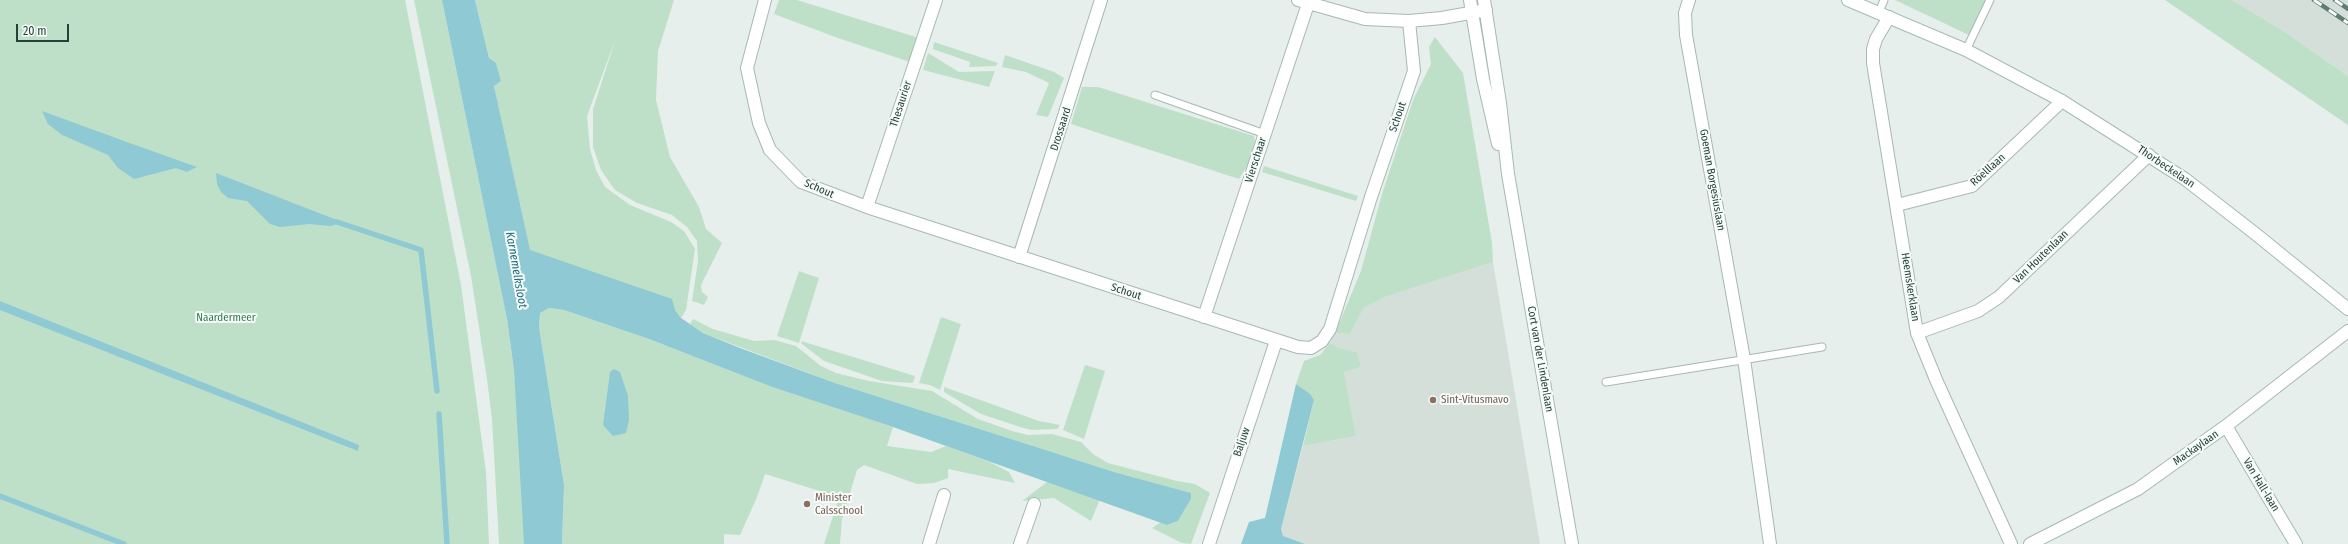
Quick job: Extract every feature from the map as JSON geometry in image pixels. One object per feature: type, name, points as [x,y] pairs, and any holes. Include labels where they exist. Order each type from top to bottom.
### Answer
[{"type":"street","name":"Schout","points":[[765,0],[747,68],[759,123],[770,150],[800,182],[832,196],[1298,348],[1311,348],[1322,341],[1330,329],[1371,197],[1414,71],[1409,21]]},
{"type":"street","name":"Thesaurier","points":[[867,207],[936,0]]},
{"type":"street","name":"Drossaard","points":[[1019,257],[1101,0]]},
{"type":"street","name":"Cort van der Lindenlaan","points":[[1470,0],[1483,79],[1498,146],[1508,174]]},
{"type":"street","name":"Goeman Borgesiuslaan","points":[[1689,0],[1686,13],[1686,35],[1744,359],[1770,544]]},
{"type":"street","name":"Thorbeckelaan","points":[[1848,0],[1966,50],[2062,101],[2185,179],[2348,309]]},
{"type":"street","points":[[1310,2],[1365,19],[1409,21],[1472,12],[1485,5]]},
{"type":"street","name":"Vierschaar","points":[[1204,317],[1310,2]]},
{"type":"street","name":"Cort van der Lindenlaan","points":[[1485,5],[1500,104],[1508,174],[1572,544]]},
{"type":"street","name":"Heemskerklaan","points":[[1884,15],[1873,49],[1873,63],[1917,333],[1937,382],[2011,544]]},
{"type":"street","name":"Röelllaan","points":[[1897,205],[1972,186],[2062,101]]},
{"type":"street","name":"Van Houtenlaan","points":[[1917,333],[1978,311],[1999,297],[2149,155]]},
{"type":"street","name":"Mackaylaan","points":[[2030,544],[2138,489],[2226,426],[2348,331]]},
{"type":"street","name":"Baljuw","points":[[1209,544],[1276,341]]},
{"type":"street","name":"Van Hall-laan","points":[[2226,426],[2296,544]]},
{"type":"street","points":[[929,544],[944,495]]},
{"type":"street","points":[[1020,544],[1034,504]]},
{"type":"lane","points":[[1884,0],[1884,15]]},
{"type":"lane","points":[[1966,50],[1990,0]]},
{"type":"lane","points":[[1156,95],[1265,134]]},
{"type":"lane","points":[[1606,382],[1822,347]]},
{"type":"shaded area","points":[[2232,0],[2348,0],[2348,76],[2285,32]]},
{"type":"shaded area","name":"Sint-Vitusmavo","points":[[1493,262],[1540,544],[1305,544],[1283,536],[1281,529],[1303,446],[1356,436],[1344,372],[1361,367],[1357,352],[1339,348],[1330,343],[1335,333],[1350,334],[1364,308],[1385,297]]},
{"type":"green space","name":"Naardermeer","points":[[0,0],[405,0],[461,285],[486,472],[489,544],[0,544]]},
{"type":"green space","points":[[414,0],[442,0],[507,319],[514,370],[526,544],[499,544],[492,419],[471,276]]},
{"type":"green space","points":[[475,0],[674,0],[658,51],[656,100],[670,157],[699,207],[706,229],[722,243],[701,285],[702,292],[708,297],[704,305],[692,301],[698,261],[697,241],[687,227],[672,215],[637,203],[615,190],[601,170],[593,147],[593,109],[616,38],[587,116],[590,149],[596,170],[605,187],[630,205],[671,222],[684,231],[695,249],[686,310],[681,318],[675,310],[529,250],[494,86],[501,81],[496,63],[489,58]]},
{"type":"green space","points":[[779,0],[797,0],[919,38],[913,63],[838,38],[774,14]]},
{"type":"green space","points":[[1895,0],[1986,0],[1969,35]]},
{"type":"green space","points":[[2165,0],[2232,0],[2285,32],[2348,76],[2348,125]]},
{"type":"green space","points":[[1435,37],[1463,73],[1492,243],[1493,262],[1385,297],[1364,308],[1350,334],[1335,333],[1361,271],[1382,194],[1413,100],[1431,64],[1429,47]]},
{"type":"green space","points":[[934,42],[998,63],[996,66],[969,67],[970,62],[933,49]]},
{"type":"green space","points":[[928,53],[959,72],[995,71],[989,87],[923,70]]},
{"type":"green space","points":[[1005,55],[1054,72],[1064,78],[1048,117],[1036,115],[1049,83],[1026,72],[1002,67]]},
{"type":"green space","points":[[1082,87],[1098,87],[1254,136],[1255,143],[1249,163],[1239,179],[1071,124]]},
{"type":"green space","points":[[1264,166],[1358,196],[1356,201],[1262,172]]},
{"type":"green space","points":[[799,271],[819,278],[799,343],[777,336]]},
{"type":"green space","points":[[549,308],[564,310],[649,339],[772,387],[893,427],[887,446],[931,452],[946,446],[990,462],[1009,472],[1015,483],[948,469],[948,478],[934,483],[917,484],[864,465],[857,470],[842,519],[840,544],[824,544],[839,497],[765,474],[757,497],[740,535],[724,534],[724,544],[562,544],[564,485],[539,327],[540,313]]},
{"type":"green space","points":[[941,317],[961,324],[940,390],[930,385],[919,383]]},
{"type":"green space","points":[[693,319],[713,329],[754,341],[774,340],[796,346],[821,366],[836,373],[869,381],[932,391],[978,419],[1012,431],[1028,435],[1052,434],[1081,442],[1093,454],[1108,463],[1177,481],[1195,484],[1210,493],[1191,544],[1182,543],[1152,528],[1161,522],[1167,525],[1178,521],[1191,499],[1190,493],[1114,472],[835,383],[703,333],[690,324]]},
{"type":"green space","points":[[801,341],[915,376],[913,383],[882,381],[824,361],[802,344]]},
{"type":"green space","points":[[1330,343],[1339,348],[1357,352],[1361,367],[1344,372],[1356,436],[1303,446],[1314,400],[1296,384],[1304,361],[1320,355]]},
{"type":"green space","points":[[1085,365],[1105,371],[1084,439],[1063,430]]},
{"type":"green space","points":[[944,387],[1039,421],[1060,425],[1057,429],[1032,430],[1020,427],[981,414],[944,392]]},
{"type":"green space","points":[[1047,482],[1100,499],[1091,521],[1054,498],[1022,501]]},
{"type":"water","name":"Karnemelksloot","points":[[442,0],[475,0],[489,58],[496,63],[501,81],[494,86],[530,250],[672,299],[675,310],[681,318],[703,333],[835,383],[1114,472],[1191,493],[1191,499],[1178,521],[1167,525],[893,427],[772,387],[649,339],[564,310],[549,308],[540,313],[539,327],[564,485],[562,544],[524,544],[514,370],[507,319]]},
{"type":"water","points":[[42,111],[197,167],[187,172],[176,168],[134,179],[118,168],[108,155],[62,135],[48,124]]},
{"type":"water","points":[[216,173],[337,220],[335,225],[309,224],[280,227],[270,224],[247,201],[228,198],[221,192],[217,184]]},
{"type":"water","points":[[0,301],[359,445],[358,451],[0,310]]},
{"type":"water","points":[[614,369],[620,372],[628,396],[629,420],[626,433],[613,436],[603,425],[610,372]]},
{"type":"water","points":[[1296,384],[1310,394],[1314,400],[1281,529],[1283,536],[1305,544],[1241,544],[1249,522],[1265,518]]},
{"type":"waterway","points":[[337,222],[421,250],[437,391]]},
{"type":"waterway","points":[[439,414],[447,544]]},
{"type":"waterway","points":[[0,496],[124,544]]},
{"type":"railway","points":[[2314,0],[2348,23]]},
{"type":"railway","points":[[2335,0],[2348,9]]},
{"type":"place","name":"Sint-Vitusmavo","points":[[1433,400]]},
{"type":"place","name":"Minister Calsschool","points":[[807,504]]}]
